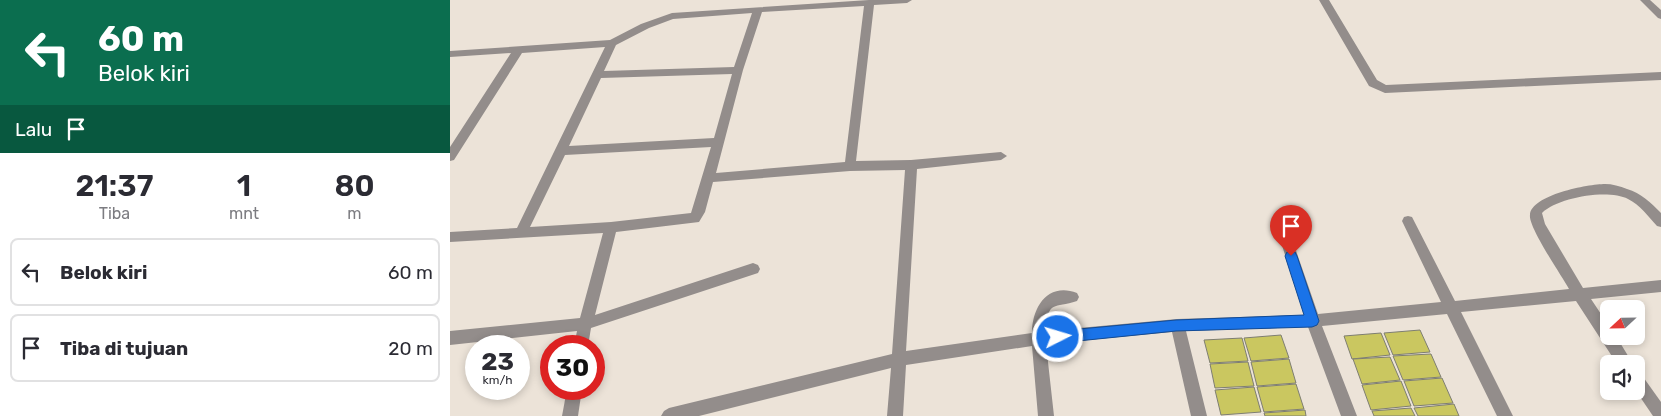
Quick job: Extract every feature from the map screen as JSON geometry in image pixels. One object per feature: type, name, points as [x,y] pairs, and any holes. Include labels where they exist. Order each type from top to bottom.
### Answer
[{"type":"street","points":[[450,54],[612,43],[645,26],[672,16],[907,0]]},
{"type":"street","points":[[1324,0],[1373,83],[1385,89],[1661,76]]},
{"type":"street","points":[[1645,0],[1661,16]]},
{"type":"street","points":[[850,166],[869,3]]},
{"type":"street","points":[[450,237],[520,234],[692,220],[699,212],[738,70],[758,9]]},
{"type":"street","points":[[520,234],[612,43]]},
{"type":"street","points":[[450,157],[518,50]]},
{"type":"street","points":[[596,75],[738,70]]},
{"type":"street","points":[[561,151],[719,142]]},
{"type":"street","points":[[709,178],[850,166],[911,165],[1001,156]]},
{"type":"street","points":[[895,416],[911,165]]},
{"type":"street","points":[[1620,355],[1580,295],[1536,220],[1536,211],[1542,205],[1554,200],[1592,191],[1614,190],[1626,193],[1643,203],[1661,222]]},
{"type":"street","points":[[1408,221],[1505,416]]},
{"type":"street","points":[[583,335],[611,227]]},
{"type":"street","points":[[1286,240],[1312,321],[1349,416]]},
{"type":"street","points":[[450,338],[585,324],[753,269]]},
{"type":"street","points":[[669,416],[900,359],[1039,338],[1176,326],[1312,321],[1661,286]]},
{"type":"street","points":[[1046,416],[1039,338],[1043,309],[1048,302],[1072,297]]},
{"type":"street","points":[[1176,326],[1199,416]]},
{"type":"street","points":[[1645,392],[1661,415]]},
{"type":"street","points":[[570,416],[572,400]]},
{"type":"building","points":[[1420,330],[1430,352],[1393,355],[1384,333]]},
{"type":"building","points":[[1381,333],[1390,355],[1352,359],[1344,336]]},
{"type":"building","points":[[1281,335],[1289,358],[1251,361],[1244,338]]},
{"type":"building","points":[[1242,338],[1248,361],[1210,363],[1204,340]]},
{"type":"building","points":[[1431,354],[1441,377],[1403,380],[1393,356]]},
{"type":"building","points":[[1390,357],[1400,380],[1362,384],[1353,359]]},
{"type":"building","points":[[1289,359],[1296,383],[1257,386],[1251,362]]},
{"type":"building","points":[[1248,362],[1254,386],[1215,388],[1210,364]]},
{"type":"building","points":[[1442,378],[1453,403],[1414,406],[1404,381]]},
{"type":"building","points":[[1401,381],[1411,406],[1371,410],[1362,385]]},
{"type":"building","points":[[1296,384],[1304,409],[1264,412],[1257,387]]},
{"type":"building","points":[[1254,387],[1261,412],[1221,415],[1215,390]]},
{"type":"building","points":[[1454,404],[1459,416],[1418,416],[1414,408]]},
{"type":"building","points":[[1411,408],[1415,416],[1374,416],[1372,411]]},
{"type":"building","points":[[1305,410],[1306,416],[1265,416],[1264,413]]},
{"type":"route","points":[[1058,337],[1176,326],[1312,321],[1291,256]]}]
